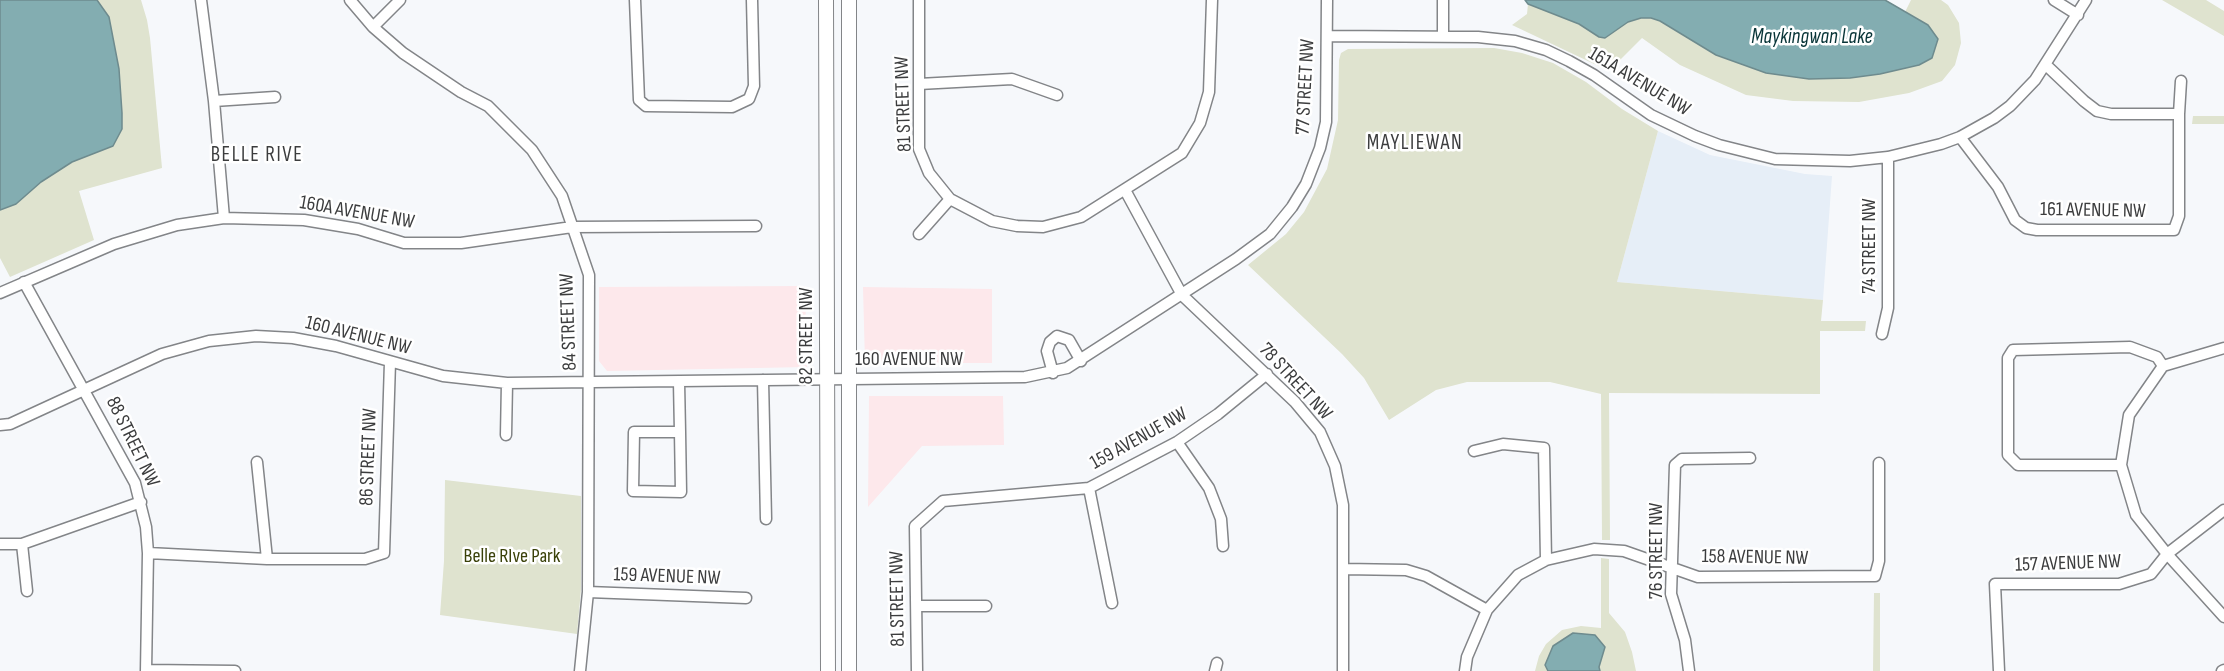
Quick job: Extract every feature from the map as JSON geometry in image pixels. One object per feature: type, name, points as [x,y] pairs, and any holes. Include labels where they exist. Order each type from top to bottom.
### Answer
[{"type":"main road","name":"82 STREET NW","points":[[826,0],[828,671]]},
{"type":"main road","points":[[849,0],[849,671]]},
{"type":"street","points":[[201,0],[214,100],[224,218]]},
{"type":"street","name":"84 STREET NW","points":[[350,0],[373,27],[404,54],[461,92],[488,106],[532,150],[562,196],[589,275],[588,592],[580,671]]},
{"type":"street","points":[[373,27],[400,0]]},
{"type":"street","points":[[635,0],[639,99],[646,106],[732,107],[749,99],[754,87],[752,0]]},
{"type":"street","name":"81 STREET NW","points":[[919,0],[919,149],[929,173],[950,199]]},
{"type":"street","points":[[919,234],[950,199],[992,221],[1017,226],[1043,227],[1081,217],[1182,153],[1200,123],[1209,92],[1212,0]]},
{"type":"street","name":"77 STREET NW","points":[[1270,234],[1292,207],[1306,184],[1320,148],[1326,122],[1326,0]]},
{"type":"street","points":[[1443,0],[1443,37]]},
{"type":"street","points":[[2054,0],[2078,15]]},
{"type":"street","name":"161A AVENUE NW","points":[[1327,36],[1496,38],[1515,41],[1546,50],[1594,75],[1637,107],[1695,136],[1744,152],[1775,159],[1814,162],[1850,161],[1888,157],[1960,137],[1994,118],[2010,106],[2035,80],[2086,0]]},
{"type":"street","points":[[2046,65],[2084,102],[2097,111],[2111,114],[2179,114],[2181,81]]},
{"type":"street","points":[[919,84],[1012,79],[1057,95]]},
{"type":"street","points":[[214,100],[275,97]]},
{"type":"street","name":"161 AVENUE NW","points":[[1960,137],[1998,187],[2014,220],[2026,228],[2037,230],[2174,230],[2179,216],[2179,114]]},
{"type":"street","name":"74 STREET NW","points":[[1881,334],[1888,308],[1888,157]]},
{"type":"street","name":"78 STREET NW","points":[[1125,190],[1182,295],[1267,374],[1320,432],[1335,466],[1343,505],[1343,671]]},
{"type":"street","name":"160A AVENUE NW","points":[[0,292],[114,244],[177,225],[224,218],[304,220],[358,229],[404,243],[461,243],[572,227],[756,226]]},
{"type":"street","name":"160 AVENUE NW","points":[[0,425],[10,424],[162,354],[209,341],[256,336],[293,338],[336,346],[443,376],[507,383],[1025,377],[1053,373],[1081,361],[1270,234]]},
{"type":"street","name":"88 STREET NW","points":[[24,282],[127,467],[141,502],[148,553],[146,670]]},
{"type":"street","points":[[1053,373],[1047,351],[1050,342],[1057,336],[1069,340],[1081,361]]},
{"type":"street","points":[[2121,465],[2018,465],[2008,454],[2008,358],[2013,350],[2130,347],[2157,357],[2163,366]]},
{"type":"street","points":[[2224,348],[2163,366],[2129,415],[2121,465],[2136,515],[2167,554],[2224,617]]},
{"type":"street","name":"86 STREET NW","points":[[267,559],[365,559],[384,553],[390,362]]},
{"type":"street","name":"159 AVENUE NW","points":[[915,526],[943,501],[1089,488],[1177,442],[1218,414],[1267,374]]},
{"type":"street","points":[[763,380],[766,519]]},
{"type":"street","points":[[679,382],[680,432],[681,492],[633,491],[634,432],[680,432]]},
{"type":"street","points":[[506,435],[507,383]]},
{"type":"street","points":[[1177,442],[1209,488],[1221,519],[1223,546]]},
{"type":"street","points":[[1474,451],[1503,444],[1544,448],[1546,560]]},
{"type":"street","name":"76 STREET NW","points":[[1689,671],[1685,640],[1671,594],[1675,465],[1682,459],[1750,458]]},
{"type":"street","points":[[148,553],[267,559],[257,462]]},
{"type":"street","name":"158 AVENUE NW","points":[[1487,610],[1518,575],[1546,560],[1594,549],[1624,551],[1698,577],[1875,576],[1879,561],[1880,463]]},
{"type":"street","points":[[1089,488],[1112,603]]},
{"type":"street","points":[[0,544],[22,544],[141,502]]},
{"type":"street","name":"157 AVENUE NW","points":[[1999,671],[1995,584],[2119,584],[2151,574],[2167,554],[2224,510]]},
{"type":"street","name":"81 STREET NW","points":[[915,526],[917,671]]},
{"type":"street","points":[[22,544],[27,591]]},
{"type":"street","points":[[1344,570],[1407,570],[1426,576],[1487,610],[1467,657],[1465,671]]},
{"type":"street","name":"159 AVENUE NW","points":[[588,592],[746,598]]},
{"type":"street","points":[[916,606],[986,606]]},
{"type":"street","points":[[146,670],[235,671]]},
{"type":"shaded area","points":[[1658,131],[1710,155],[1805,174],[1832,176],[1823,300],[1617,282]]},
{"type":"shaded area","points":[[805,286],[807,367],[607,371],[599,361],[599,287]]},
{"type":"shaded area","points":[[863,287],[992,289],[992,363],[865,363]]},
{"type":"shaded area","points":[[869,396],[1003,396],[1004,445],[922,446],[868,507]]},
{"type":"green space","points":[[97,0],[141,0],[150,38],[162,168],[79,191],[94,240],[10,277],[0,258],[0,210],[16,204],[41,182],[72,162],[113,146],[122,113],[109,17]]},
{"type":"green space","points":[[1911,0],[1941,0],[1948,5],[1959,23],[1961,43],[1955,65],[1942,81],[1909,93],[1859,102],[1793,101],[1746,95],[1680,65],[1642,38],[1609,71],[1512,25],[1527,14],[1528,4],[1597,19],[1644,9],[1907,51],[1905,12]]},
{"type":"green space","points":[[2162,0],[2206,0],[2224,11],[2224,36]]},
{"type":"green space","points":[[1494,48],[1522,53],[1553,63],[1586,82],[1622,109],[1658,131],[1617,282],[1823,300],[1821,321],[1866,321],[1865,331],[1820,331],[1820,394],[1609,393],[1610,540],[1602,540],[1601,394],[1550,382],[1467,382],[1436,390],[1389,420],[1364,378],[1342,354],[1248,265],[1286,234],[1304,212],[1327,169],[1338,120],[1341,53],[1348,49]]},
{"type":"green space","points":[[2193,116],[2224,116],[2224,124],[2192,124]]},
{"type":"green space","name":"Belle RIve Park","points":[[445,480],[581,496],[581,589],[577,634],[440,615],[444,561]]},
{"type":"green space","points":[[1601,558],[1609,559],[1609,613],[1625,632],[1636,671],[1535,671],[1539,656],[1546,644],[1562,630],[1581,626],[1601,628]]},
{"type":"green space","points":[[1874,593],[1880,593],[1880,671],[1873,671]]},
{"type":"water","points":[[0,0],[97,0],[109,17],[119,69],[122,129],[113,146],[72,162],[41,182],[16,204],[0,210]]},
{"type":"water","name":"Maykingwan Lake","points":[[1525,0],[1885,0],[1928,25],[1938,39],[1932,58],[1919,65],[1850,78],[1809,79],[1766,73],[1716,55],[1660,21],[1651,18],[1628,22],[1605,38],[1599,37],[1579,24],[1528,4]]},
{"type":"water","points":[[1573,633],[1595,635],[1605,647],[1600,671],[1548,671],[1545,665],[1553,646]]},
{"type":"district","name":"MAYLIEWAN","points":[[1415,144]]},
{"type":"district","name":"BELLE RIVE","points":[[257,156]]}]
